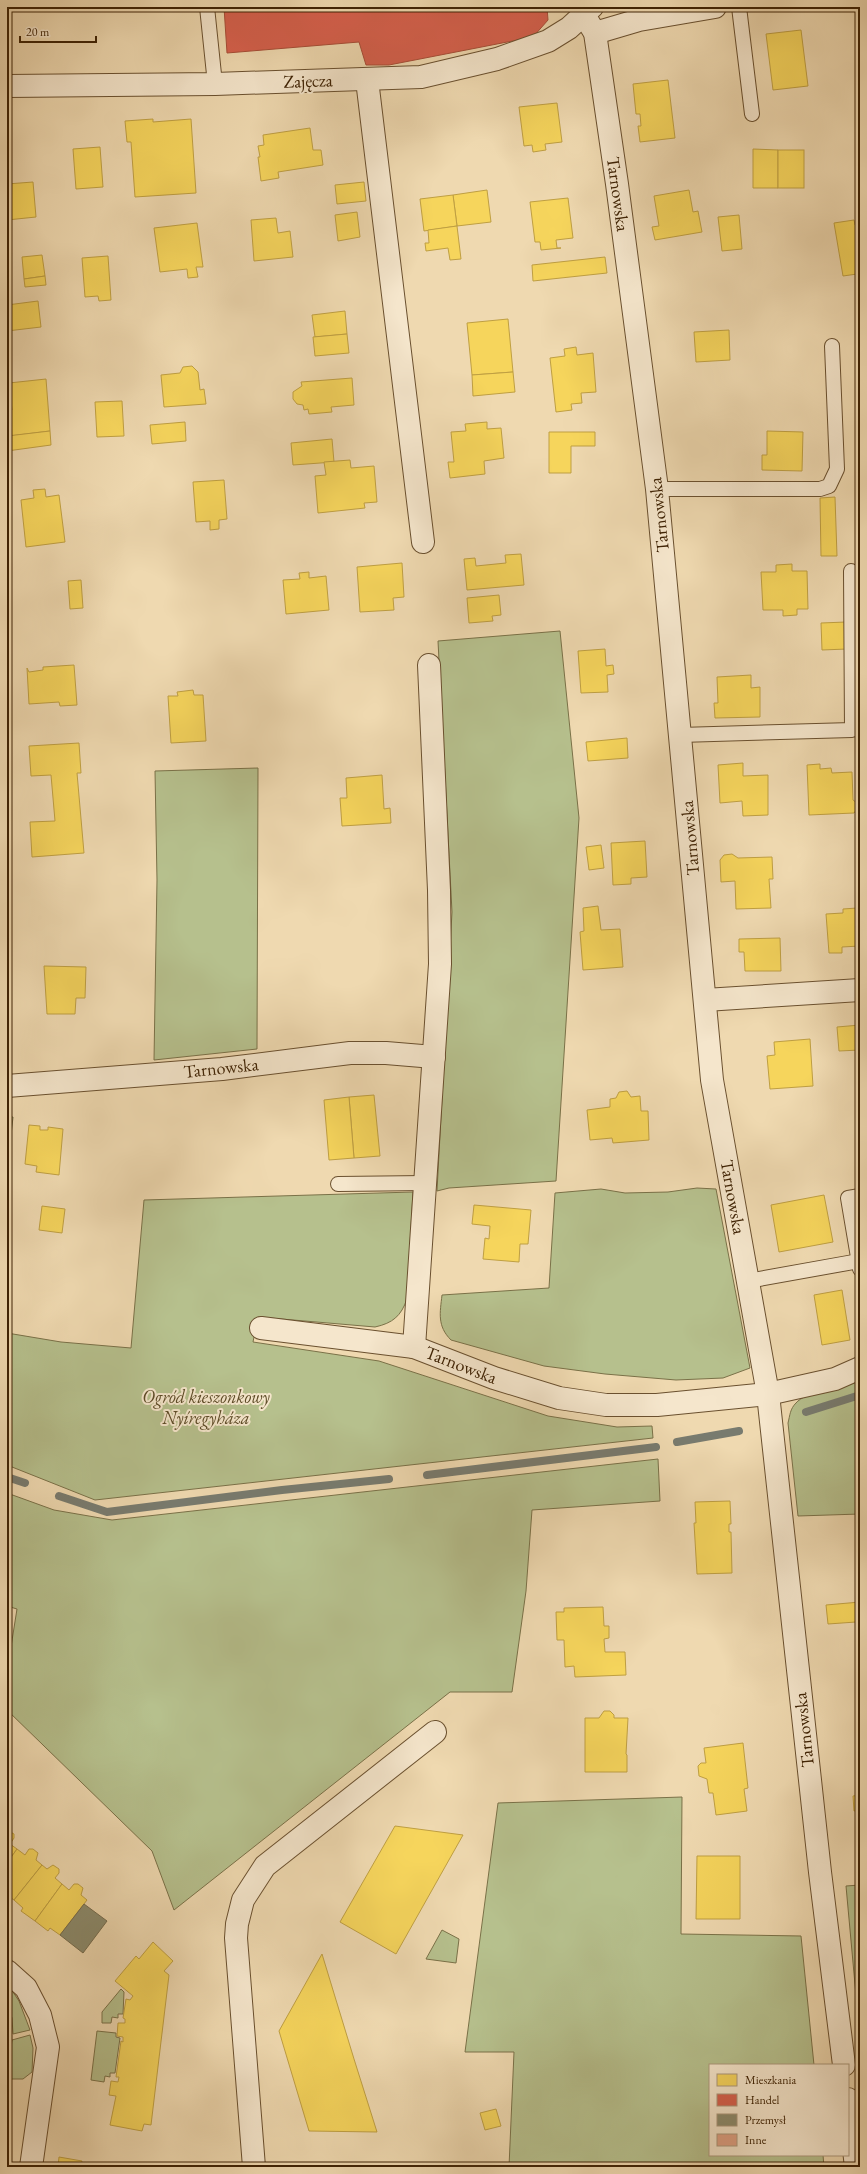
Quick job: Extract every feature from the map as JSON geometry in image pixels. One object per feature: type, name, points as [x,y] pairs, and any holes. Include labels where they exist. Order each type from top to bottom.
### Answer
[{"type":"street","points":[[590,19],[639,20],[715,7]]},
{"type":"street","name":"Zajęcza","points":[[7,86],[215,84],[421,77],[497,58],[548,41],[590,19]]},
{"type":"street","name":"Tarnowska","points":[[590,19],[618,192],[657,490],[712,1080],[768,1394],[818,1856],[844,2064]]},
{"type":"street","points":[[367,80],[423,542]]},
{"type":"street","name":"Tarnowska","points":[[414,1347],[440,964],[429,664]]},
{"type":"street","points":[[705,1000],[860,990]]},
{"type":"street","name":"Tarnowska","points":[[7,1086],[222,1069],[350,1052],[434,1056]]},
{"type":"street","name":"Tarnowska","points":[[261,1328],[414,1347],[494,1378],[559,1398],[606,1405],[657,1405],[768,1394]]},
{"type":"street","points":[[768,1394],[835,1379],[860,1368]]},
{"type":"street","points":[[254,2167],[236,1938],[237,1924],[244,1900],[265,1866],[435,1732]]},
{"type":"street","points":[[7,1971],[26,1988],[40,2015],[48,2047],[32,2167]]},
{"type":"street","points":[[849,2108],[856,2167]]},
{"type":"lane","points":[[207,7],[215,84]]},
{"type":"lane","points":[[739,7],[752,114]]},
{"type":"lane","points":[[657,490],[820,489],[829,486],[837,469],[832,346]]},
{"type":"lane","points":[[680,735],[852,730],[850,571]]},
{"type":"lane","points":[[338,1184],[425,1183]]},
{"type":"lane","points":[[748,1281],[859,1265],[848,1198],[860,1196]]},
{"type":"green space","points":[[560,631],[579,818],[556,1181],[449,1188],[437,1191],[452,912],[438,641]]},
{"type":"green space","points":[[258,768],[257,1049],[154,1060],[157,880],[155,771]]},
{"type":"green space","points":[[7,1117],[13,1117],[7,1172]]},
{"type":"green space","points":[[697,1188],[716,1189],[750,1368],[723,1378],[676,1380],[605,1374],[544,1366],[451,1340],[443,1330],[440,1319],[442,1295],[549,1288],[555,1193],[601,1189],[625,1193],[668,1192]]},
{"type":"green space","name":"Ogród kieszonkowy Nyíregyháza","points":[[413,1192],[407,1299],[405,1305],[396,1318],[375,1327],[258,1317],[253,1342],[379,1361],[548,1416],[617,1427],[652,1426],[653,1438],[95,1500],[7,1465],[7,1333],[61,1342],[131,1348],[144,1200]]},
{"type":"green space","points":[[860,1377],[860,1514],[798,1516],[788,1423],[791,1410],[800,1399],[807,1395]]},
{"type":"green space","points":[[658,1459],[660,1501],[532,1510],[526,1591],[512,1692],[450,1692],[174,1910],[152,1851],[7,1710],[7,1672],[17,1609],[7,1606],[7,1493],[54,1510],[112,1520]]},
{"type":"green space","points":[[682,1797],[681,1934],[801,1936],[814,2064],[709,2064],[709,2156],[823,2156],[824,2167],[509,2167],[514,2052],[465,2052],[498,1803]]},
{"type":"green space","points":[[860,1885],[860,2039],[846,1886]]},
{"type":"green space","points":[[442,1930],[459,1939],[456,1963],[426,1959]]},
{"type":"green space","points":[[7,1983],[19,2001],[30,2030],[13,2034],[12,2018],[7,2003]]},
{"type":"green space","points":[[121,1989],[124,1992],[123,2014],[118,2014],[118,2018],[112,2017],[111,2023],[102,2023],[102,2012]]},
{"type":"green space","points":[[97,2031],[116,2033],[116,2037],[120,2038],[115,2073],[110,2073],[110,2077],[105,2076],[104,2082],[91,2080]]},
{"type":"green space","points":[[30,2035],[33,2048],[32,2072],[23,2079],[7,2079],[12,2040]]},
{"type":"building: Mieszkania","points":[[631,7],[662,7],[633,14]]},
{"type":"building: Mieszkania","points":[[801,30],[808,86],[773,90],[766,34]]},
{"type":"building: Mieszkania","points":[[668,80],[675,138],[640,142],[638,126],[641,126],[640,114],[636,114],[633,84]]},
{"type":"building: Mieszkania","points":[[557,103],[562,142],[545,144],[546,150],[533,152],[532,145],[524,146],[519,107]]},
{"type":"building: Mieszkania","points":[[153,119],[153,122],[191,119],[196,193],[135,197],[131,142],[127,142],[125,121]]},
{"type":"building: Mieszkania","points":[[310,128],[313,150],[321,150],[323,165],[278,172],[279,178],[261,181],[258,146],[264,145],[263,135]]},
{"type":"building: Mieszkania","points":[[100,147],[103,187],[76,189],[73,149]]},
{"type":"building: Mieszkania","points":[[753,149],[778,150],[778,188],[753,188]]},
{"type":"building: Mieszkania","points":[[778,150],[804,150],[804,188],[778,188]]},
{"type":"building: Mieszkania","points":[[33,182],[36,217],[7,220],[7,184]]},
{"type":"building: Mieszkania","points":[[364,182],[366,201],[337,204],[335,185]]},
{"type":"building: Mieszkania","points":[[487,190],[491,222],[457,226],[453,195]]},
{"type":"building: Mieszkania","points":[[689,190],[693,212],[698,211],[702,232],[655,240],[652,227],[659,226],[654,196]]},
{"type":"building: Mieszkania","points":[[453,195],[457,226],[424,231],[420,199]]},
{"type":"building: Mieszkania","points":[[568,198],[573,238],[556,240],[557,248],[561,248],[541,250],[540,242],[535,242],[530,202]]},
{"type":"building: Mieszkania","points":[[357,212],[360,237],[338,241],[335,215]]},
{"type":"building: Mieszkania","points":[[739,215],[742,249],[722,251],[718,217]]},
{"type":"building: Mieszkania","points":[[276,218],[278,233],[290,231],[293,257],[254,261],[251,220]]},
{"type":"building: Mieszkania","points":[[854,220],[855,225],[860,225],[860,271],[856,272],[857,274],[843,276],[834,223]]},
{"type":"building: Mieszkania","points":[[197,223],[203,267],[196,267],[198,277],[188,278],[187,269],[160,272],[154,228]]},
{"type":"building: Mieszkania","points":[[457,226],[461,259],[450,260],[448,248],[426,251],[425,243],[429,243],[428,230]]},
{"type":"building: Mieszkania","points":[[42,255],[45,276],[24,279],[22,257]]},
{"type":"building: Mieszkania","points":[[108,256],[111,300],[99,301],[98,296],[85,297],[82,258]]},
{"type":"building: Mieszkania","points":[[605,257],[607,273],[533,281],[532,265]]},
{"type":"building: Mieszkania","points":[[45,276],[46,285],[25,287],[24,279]]},
{"type":"building: Mieszkania","points":[[38,301],[41,327],[7,331],[7,305]]},
{"type":"building: Mieszkania","points":[[345,311],[347,334],[315,337],[312,315]]},
{"type":"building: Mieszkania","points":[[508,319],[513,372],[472,375],[467,323]]},
{"type":"building: Mieszkania","points":[[729,330],[730,360],[696,362],[694,332]]},
{"type":"building: Mieszkania","points":[[347,334],[349,353],[315,356],[313,337]]},
{"type":"building: Mieszkania","points":[[576,347],[577,355],[593,353],[596,392],[581,393],[582,403],[571,404],[572,410],[556,412],[550,358],[565,356],[564,349]]},
{"type":"building: Mieszkania","points":[[192,366],[198,372],[200,390],[204,389],[206,404],[164,407],[161,375],[180,373],[183,367]]},
{"type":"building: Mieszkania","points":[[513,372],[515,392],[473,396],[472,375]]},
{"type":"building: Mieszkania","points":[[352,378],[354,405],[331,407],[332,412],[309,414],[308,409],[304,410],[303,405],[297,404],[293,399],[293,392],[302,386],[301,382]]},
{"type":"building: Mieszkania","points":[[46,379],[50,431],[10,436],[8,411],[12,410],[9,383]]},
{"type":"building: Mieszkania","points":[[122,401],[124,436],[97,437],[95,402]]},
{"type":"building: Mieszkania","points":[[185,422],[186,441],[152,444],[150,425]]},
{"type":"building: Mieszkania","points":[[487,422],[487,429],[501,428],[504,458],[484,461],[485,474],[450,478],[448,462],[454,462],[451,432],[466,431],[465,424]]},
{"type":"building: Mieszkania","points":[[50,431],[51,445],[7,451],[7,436]]},
{"type":"building: Mieszkania","points":[[767,431],[803,432],[802,471],[762,470],[762,455],[767,455]]},
{"type":"building: Mieszkania","points":[[549,432],[595,432],[595,446],[571,446],[571,473],[549,473]]},
{"type":"building: Mieszkania","points":[[332,439],[334,462],[293,465],[291,443]]},
{"type":"building: Mieszkania","points":[[350,460],[351,468],[374,466],[377,502],[364,503],[365,508],[318,513],[315,476],[326,475],[324,462]]},
{"type":"building: Mieszkania","points":[[224,480],[227,519],[219,520],[219,529],[210,530],[210,521],[196,522],[193,482]]},
{"type":"building: Mieszkania","points":[[45,489],[46,497],[59,495],[65,542],[26,547],[21,500],[34,498],[33,490]]},
{"type":"building: Mieszkania","points":[[835,497],[837,556],[821,556],[820,498]]},
{"type":"building: Mieszkania","points":[[521,554],[524,585],[467,590],[464,559],[475,558],[476,566],[506,563],[505,555]]},
{"type":"building: Mieszkania","points":[[402,563],[404,597],[393,598],[394,610],[360,612],[357,567]]},
{"type":"building: Mieszkania","points":[[792,564],[792,571],[807,571],[808,609],[797,609],[797,615],[783,616],[783,610],[763,610],[761,572],[776,572],[776,565]]},
{"type":"building: Mieszkania","points":[[309,572],[309,578],[326,576],[329,610],[286,614],[283,580],[300,579],[299,573]]},
{"type":"building: Mieszkania","points":[[81,580],[83,608],[70,609],[68,581]]},
{"type":"building: Mieszkania","points":[[499,595],[501,615],[492,616],[493,621],[469,623],[467,598]]},
{"type":"building: Mieszkania","points":[[846,622],[847,649],[822,650],[821,623]]},
{"type":"building: Mieszkania","points":[[605,649],[606,666],[613,665],[614,674],[607,675],[608,692],[581,693],[578,651]]},
{"type":"building: Mieszkania","points":[[74,665],[77,705],[60,706],[59,702],[29,704],[27,668],[29,672],[43,670],[43,667]]},
{"type":"building: Mieszkania","points":[[751,675],[751,688],[760,687],[760,717],[715,718],[714,703],[718,703],[717,677]]},
{"type":"building: Mieszkania","points":[[193,690],[194,695],[203,695],[206,741],[171,743],[168,696],[178,696],[177,692]]},
{"type":"building: Mieszkania","points":[[627,738],[628,758],[588,761],[586,742]]},
{"type":"building: Mieszkania","points":[[79,743],[81,773],[77,773],[84,853],[32,857],[30,822],[55,821],[51,775],[31,776],[29,746]]},
{"type":"building: Mieszkania","points":[[743,763],[743,776],[768,775],[768,815],[743,816],[742,801],[720,803],[718,765]]},
{"type":"building: Mieszkania","points":[[820,764],[820,769],[831,768],[832,773],[852,772],[853,800],[857,803],[857,809],[854,813],[809,815],[807,765]]},
{"type":"building: Mieszkania","points":[[382,775],[384,809],[390,808],[391,823],[342,826],[340,798],[347,798],[346,778]]},
{"type":"building: Mieszkania","points":[[645,841],[647,877],[631,878],[631,884],[613,885],[611,843]]},
{"type":"building: Mieszkania","points":[[601,845],[604,868],[589,870],[586,847]]},
{"type":"building: Mieszkania","points":[[732,854],[738,858],[772,857],[773,879],[769,879],[771,908],[736,909],[735,881],[721,882],[720,860],[724,855]]},
{"type":"building: Mieszkania","points":[[598,906],[601,930],[620,929],[623,967],[583,970],[580,932],[584,931],[583,908]]},
{"type":"building: Mieszkania","points":[[857,908],[860,946],[842,947],[842,953],[829,953],[826,914],[843,913],[843,909]]},
{"type":"building: Mieszkania","points":[[857,908],[860,908],[860,946]]},
{"type":"building: Mieszkania","points":[[780,938],[781,971],[745,971],[744,952],[739,952],[739,939]]},
{"type":"building: Mieszkania","points":[[44,966],[86,967],[85,998],[76,998],[75,1014],[47,1014]]},
{"type":"building: Mieszkania","points":[[860,1025],[860,1050],[839,1051],[837,1027]]},
{"type":"building: Mieszkania","points":[[810,1039],[813,1086],[770,1089],[767,1056],[775,1055],[774,1042]]},
{"type":"building: Mieszkania","points":[[627,1091],[631,1097],[640,1096],[641,1111],[648,1111],[649,1140],[613,1143],[612,1138],[590,1140],[587,1110],[610,1107],[610,1099],[616,1098],[619,1092]]},
{"type":"building: Mieszkania","points":[[374,1095],[380,1156],[354,1158],[349,1097]]},
{"type":"building: Mieszkania","points":[[349,1097],[354,1158],[329,1160],[324,1100]]},
{"type":"building: Mieszkania","points":[[29,1125],[40,1126],[40,1130],[48,1130],[48,1127],[63,1129],[59,1175],[36,1172],[37,1166],[25,1164]]},
{"type":"building: Mieszkania","points":[[824,1195],[833,1242],[779,1252],[771,1205]]},
{"type":"building: Mieszkania","points":[[474,1205],[531,1210],[528,1244],[520,1244],[519,1262],[483,1259],[485,1238],[489,1239],[490,1226],[472,1224]]},
{"type":"building: Mieszkania","points":[[42,1206],[65,1209],[62,1233],[39,1230]]},
{"type":"building: Mieszkania","points":[[842,1290],[850,1340],[822,1345],[814,1295]]},
{"type":"building: Mieszkania","points":[[730,1501],[731,1524],[729,1524],[729,1532],[731,1532],[732,1573],[697,1574],[694,1523],[696,1523],[695,1502]]},
{"type":"building: Mieszkania","points":[[860,1602],[860,1633],[857,1633],[856,1622],[828,1624],[826,1605]]},
{"type":"building: Mieszkania","points":[[603,1607],[604,1626],[609,1626],[609,1638],[604,1639],[605,1652],[625,1652],[626,1675],[575,1677],[574,1666],[565,1667],[564,1640],[557,1640],[556,1612],[564,1612],[564,1608]]},
{"type":"building: Mieszkania","points":[[604,1711],[610,1711],[614,1715],[614,1718],[628,1718],[626,1754],[627,1772],[585,1772],[585,1718],[599,1718]]},
{"type":"building: Mieszkania","points":[[743,1743],[748,1788],[744,1789],[747,1811],[716,1815],[713,1793],[709,1793],[707,1779],[699,1776],[698,1766],[701,1763],[706,1763],[704,1748]]},
{"type":"building: Mieszkania","points":[[860,1795],[860,1810],[854,1811],[853,1796]]},
{"type":"building: Mieszkania","points":[[395,1826],[463,1835],[396,1954],[340,1922]]},
{"type":"building: Mieszkania","points":[[7,1830],[14,1834],[14,1838],[10,1844],[17,1849],[7,1863]]},
{"type":"building: Mieszkania","points":[[17,1849],[25,1855],[29,1849],[33,1849],[38,1853],[36,1860],[42,1865],[14,1900],[7,1895],[7,1863]]},
{"type":"building: Mieszkania","points":[[697,1856],[740,1856],[740,1919],[696,1919]]},
{"type":"building: Mieszkania","points":[[42,1865],[47,1869],[53,1865],[59,1869],[59,1873],[55,1878],[62,1884],[35,1921],[21,1911],[23,1908],[14,1900]]},
{"type":"building: Mieszkania","points":[[62,1884],[69,1890],[74,1884],[78,1884],[83,1888],[81,1895],[87,1900],[60,1935],[50,1928],[48,1931],[35,1921]]},
{"type":"building: Mieszkania","points":[[153,1942],[173,1961],[164,1971],[169,1975],[151,2125],[144,2124],[142,2131],[110,2125],[116,2096],[109,2095],[111,2081],[118,2082],[119,2077],[116,2077],[121,2041],[123,2042],[123,2037],[117,2036],[118,2023],[125,2023],[125,2019],[123,2018],[126,1999],[130,2000],[133,1996],[115,1981],[136,1956],[139,1959]]},
{"type":"building: Mieszkania","points":[[322,1954],[377,2132],[309,2131],[279,2031]]},
{"type":"building: Mieszkania","points":[[496,2109],[501,2126],[485,2130],[480,2113]]},
{"type":"building: Mieszkania","points":[[59,2157],[82,2161],[81,2167],[58,2167]]},
{"type":"building: Handel","points":[[224,7],[547,7],[548,20],[533,37],[389,65],[366,65],[359,42],[227,53]]},
{"type":"building: Przemysł","points":[[84,1904],[107,1921],[83,1953],[60,1935]]},
{"type":"building: Inne","points":[[7,55],[10,55],[10,73],[7,73]]},
{"type":"waterway","points":[[806,1412],[860,1395]]},
{"type":"waterway","points":[[677,1442],[739,1431]]},
{"type":"waterway","points":[[427,1475],[656,1447]]},
{"type":"waterway","points":[[7,1477],[25,1483]]},
{"type":"waterway","points":[[59,1496],[107,1512],[282,1490],[389,1479]]}]
